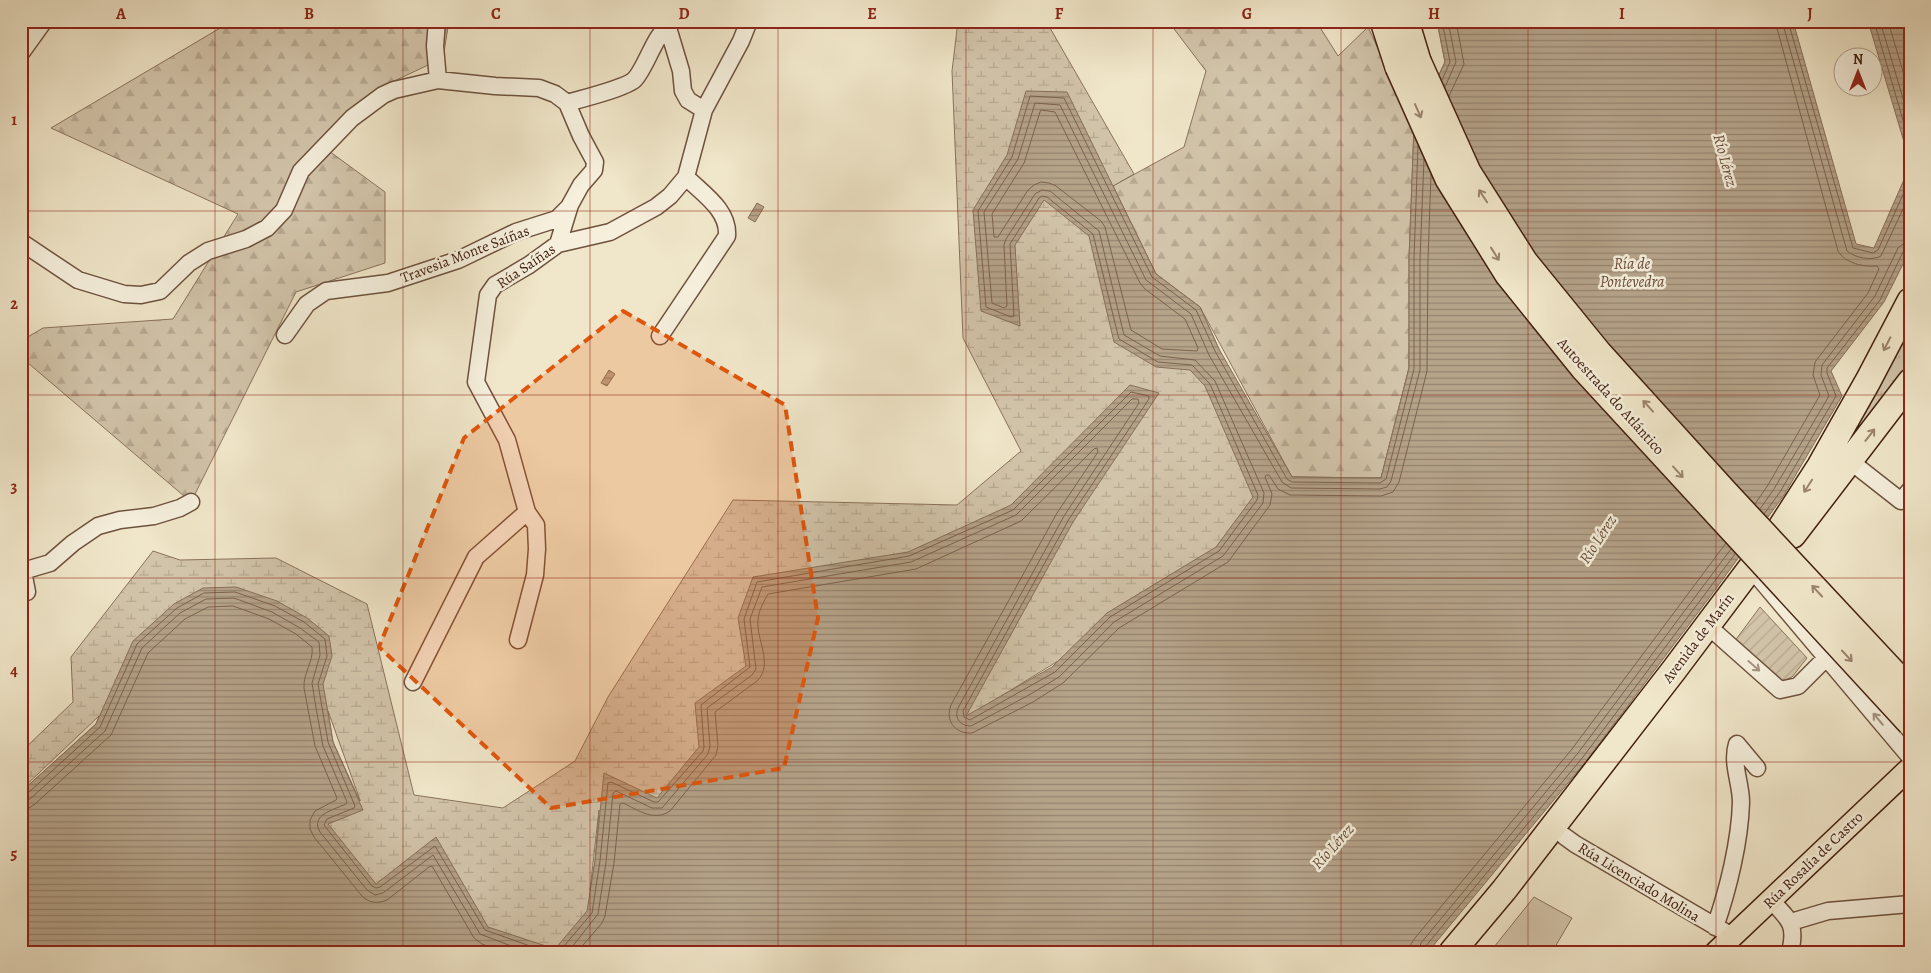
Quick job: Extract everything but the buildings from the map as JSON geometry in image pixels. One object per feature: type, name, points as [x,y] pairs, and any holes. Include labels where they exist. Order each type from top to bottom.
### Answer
[{"type":"highway","name":"Autoestrada do Atlántico","points":[[1384,21],[1468,172],[1525,262],[1599,353],[1725,492],[1910,690]]},
{"type":"highway","name":"Autoestrada do Atlántico","points":[[1406,21],[1408,64],[1448,179],[1508,275],[1583,368],[1910,723]]},
{"type":"highway","name":"Avenida de Marín","points":[[1452,952],[1509,884],[1674,670],[1777,532],[1820,466],[1868,382],[1910,301]]},
{"type":"highway","name":"Avenida de Marín","points":[[1470,952],[1564,836],[1910,382]]},
{"type":"main road","name":"Rúa Rosalía de Castro","points":[[1716,952],[1724,932],[1772,900],[1910,768]]},
{"type":"street","points":[[21,53],[44,21]]},
{"type":"street","points":[[437,21],[435,46],[438,80]]},
{"type":"street","name":"Rúa Saíñas","points":[[518,640],[535,575],[538,549],[536,525],[527,512],[507,440],[476,382],[476,368],[488,295],[495,285],[529,265],[558,244],[610,232],[656,207],[670,196],[686,177],[704,110],[741,41],[749,21]]},
{"type":"street","points":[[567,103],[633,81],[641,72],[659,34],[662,30],[667,29],[678,56],[684,91],[688,100],[704,110]]},
{"type":"street","points":[[21,242],[78,280],[124,294],[142,296],[160,292],[189,262],[208,251],[246,239],[267,228],[284,210],[302,171],[352,118],[394,90],[438,80],[539,88],[555,94],[567,103],[581,136],[595,162],[594,170],[580,185],[570,205],[558,244]]},
{"type":"street","points":[[660,336],[727,236],[726,220],[720,210],[686,177]]},
{"type":"street","name":"Travesia Monte Saíñas","points":[[285,335],[306,304],[326,291],[383,284],[458,260],[516,232],[557,219],[570,205]]},
{"type":"street","points":[[1850,461],[1901,501],[1910,490]]},
{"type":"street","points":[[27,592],[22,569],[50,562],[98,526],[120,520],[154,516],[180,508],[191,502]]},
{"type":"street","points":[[413,682],[476,557],[527,512]]},
{"type":"street","points":[[1760,579],[1910,757]]},
{"type":"street","points":[[1717,634],[1780,690],[1798,686],[1826,658]]},
{"type":"street","points":[[1724,932],[1724,901],[1740,818],[1741,800],[1734,752],[1737,744],[1757,768]]},
{"type":"street","name":"Rúa Licenciado Molina","points":[[1564,836],[1724,932]]},
{"type":"street","points":[[1772,900],[1794,921],[1795,948]]},
{"type":"street","points":[[1794,921],[1828,911],[1907,909]]},
{"type":"highlighted area","points":[[623,311],[785,405],[818,618],[784,768],[551,808],[379,647],[464,438]]},
{"type":"green space","points":[[232,21],[449,21],[443,58],[390,83],[318,143],[385,192],[385,263],[296,292],[191,502],[21,357],[21,341],[43,328],[173,319],[238,214],[51,128]]},
{"type":"green space","points":[[958,21],[1046,21],[1134,174],[1113,186],[1156,274],[1200,307],[1223,358],[1292,477],[1381,478],[1409,368],[1409,259],[1414,127],[1445,62],[1437,21],[1663,168],[959,952],[21,952],[21,792],[96,724],[99,716],[21,790],[21,752],[73,702],[71,657],[153,551],[180,560],[276,558],[367,604],[414,795],[503,808],[575,761],[608,697],[733,500],[957,505],[1021,451],[963,338],[952,71]],"holes":[[[1058,661],[1034,680],[980,709]],[[328,711],[360,801],[333,742]],[[599,810],[595,861],[590,890]]]},
{"type":"green space","points":[[1168,21],[1316,21],[1338,56],[1368,27],[1414,127],[1409,368],[1381,478],[1292,477],[1200,307],[1156,274],[1113,186],[1184,147],[1206,71]]},
{"type":"green space","points":[[1910,311],[1910,365],[1793,525]]},
{"type":"green space","points":[[1760,607],[1807,658],[1792,677],[1783,681],[1734,642]]},
{"type":"green space","points":[[1534,897],[1572,918],[1552,952],[1490,952]]},
{"type":"water","name":"Ría de Pontevedra","points":[[1437,21],[1793,21],[1856,244],[1874,248],[1910,166],[1910,250],[1884,302],[1831,371],[1842,396],[1784,495],[1587,760],[1428,952],[21,952],[21,792],[96,724],[133,641],[174,604],[203,588],[236,587],[277,601],[307,618],[329,636],[332,656],[323,684],[333,742],[363,810],[328,824],[376,884],[436,837],[488,927],[555,949],[587,911],[595,861],[604,773],[657,798],[699,747],[695,703],[746,666],[738,618],[753,577],[908,552],[1011,505],[1130,385],[1159,393],[1073,522],[966,716],[1052,667],[1107,613],[1216,547],[1253,497],[1205,386],[1190,370],[1156,367],[1114,342],[1089,236],[1044,200],[1015,245],[1020,326],[981,311],[973,210],[1007,155],[1026,91],[1067,92],[1156,274],[1200,307],[1219,349],[1292,477],[1381,478],[1409,368],[1409,259],[1414,127],[1445,62]]},
{"type":"water","points":[[1868,21],[1910,21],[1910,162],[1884,75],[1884,48],[1876,48]]},
{"type":"water","points":[[757,203],[764,207],[755,222],[748,218]]},
{"type":"water","points":[[609,370],[615,374],[607,386],[601,383]]},
{"type":"water label","name":"Río Lérez","points":[[1726,160]]},
{"type":"water label","name":"Río Lérez","points":[[1597,539]]},
{"type":"water label","name":"Río Lérez","points":[[1332,846]]}]
